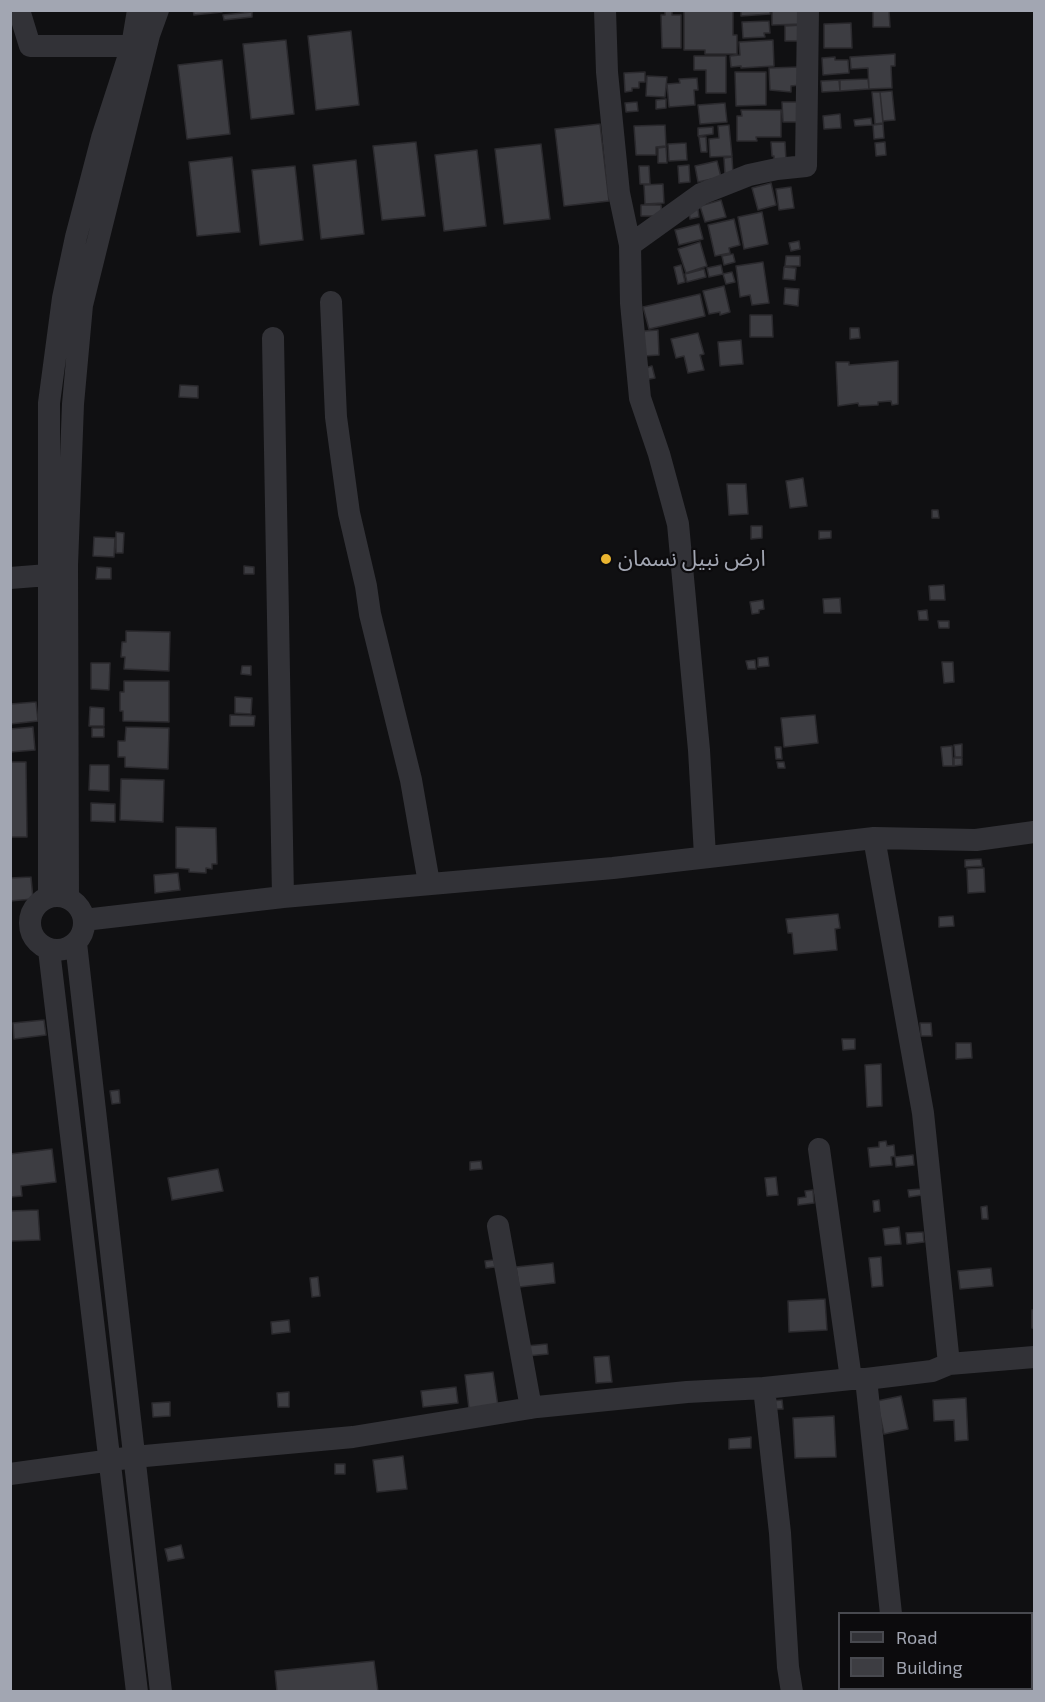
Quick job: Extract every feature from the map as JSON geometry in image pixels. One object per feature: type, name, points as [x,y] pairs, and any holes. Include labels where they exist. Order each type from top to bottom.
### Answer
[{"type":"street","points":[[19,10],[30,46],[132,46]]},
{"type":"street","points":[[58,897],[48,575],[49,403],[63,298],[76,237],[99,149],[132,46],[138,10]]},
{"type":"street","points":[[58,897],[73,404],[82,305],[149,35],[158,10]]},
{"type":"street","points":[[604,10],[607,72],[619,194],[630,245],[640,398],[659,454],[678,524],[699,750],[705,856]]},
{"type":"street","points":[[630,245],[701,194],[749,175],[806,166],[808,10]]},
{"type":"street","points":[[330,302],[336,417],[349,513],[366,586],[369,614],[411,780],[429,884]]},
{"type":"street","points":[[273,338],[284,897]]},
{"type":"street","points":[[10,578],[48,575]]},
{"type":"street","points":[[84,920],[284,897],[613,868],[874,838],[976,840],[1035,832]]},
{"type":"street","points":[[874,838],[923,1113],[949,1364]]},
{"type":"street","points":[[58,897],[75,903],[84,920],[81,936],[76,943],[63,950],[49,950],[20,928],[29,919],[36,905],[58,897]]},
{"type":"street","points":[[76,943],[161,1692]]},
{"type":"street","points":[[49,950],[137,1692]]},
{"type":"street","points":[[819,1149],[858,1378],[891,1612]]},
{"type":"street","points":[[498,1226],[531,1408]]},
{"type":"street","points":[[10,1474],[134,1457],[353,1437],[531,1408],[932,1371],[949,1364],[1035,1357]]},
{"type":"street","points":[[764,1388],[780,1533],[792,1692]]},
{"type":"building","points":[[193,10],[222,10],[222,12],[194,15]]},
{"type":"building","points":[[665,10],[672,10],[672,15],[681,15],[681,48],[662,48],[661,15],[665,15]]},
{"type":"building","points":[[684,10],[733,10],[733,35],[737,35],[737,54],[705,54],[705,50],[684,50]]},
{"type":"building","points":[[741,10],[770,10],[770,14],[741,16]]},
{"type":"building","points":[[772,10],[803,10],[803,24],[772,25]]},
{"type":"building","points":[[873,10],[889,10],[890,27],[873,27]]},
{"type":"building","points":[[252,12],[252,17],[224,20],[223,15]]},
{"type":"building","points":[[769,21],[770,33],[764,33],[765,37],[743,38],[742,22]]},
{"type":"building","points":[[851,23],[852,48],[824,48],[824,24]]},
{"type":"building","points":[[803,25],[803,41],[785,41],[785,26]]},
{"type":"building","points":[[351,31],[359,105],[316,110],[308,36]]},
{"type":"building","points":[[286,40],[294,114],[251,119],[243,44]]},
{"type":"building","points":[[773,40],[774,66],[731,67],[730,56],[740,55],[739,42]]},
{"type":"building","points":[[895,54],[895,66],[891,66],[892,88],[869,89],[868,68],[851,69],[850,57]]},
{"type":"building","points":[[694,56],[726,56],[726,93],[706,93],[706,70],[694,70]]},
{"type":"building","points":[[835,57],[835,60],[848,60],[849,73],[823,75],[822,58]]},
{"type":"building","points":[[222,60],[230,134],[187,139],[178,65]]},
{"type":"building","points":[[800,67],[800,85],[791,86],[791,92],[770,90],[769,68]]},
{"type":"building","points":[[645,72],[645,82],[639,82],[639,88],[632,88],[632,91],[625,92],[624,73]]},
{"type":"building","points":[[735,72],[766,72],[766,105],[736,106]]},
{"type":"building","points":[[647,76],[667,77],[665,97],[646,96]]},
{"type":"building","points":[[697,78],[698,90],[694,90],[695,105],[669,107],[667,84],[680,83],[679,79]]},
{"type":"building","points":[[868,79],[869,89],[840,91],[840,80]]},
{"type":"building","points":[[839,80],[840,91],[822,92],[821,81]]},
{"type":"building","points":[[892,91],[895,120],[883,121],[880,92]]},
{"type":"building","points":[[872,92],[880,92],[883,123],[875,124]]},
{"type":"building","points":[[666,99],[666,108],[656,109],[656,100]]},
{"type":"building","points":[[637,102],[638,111],[626,112],[625,103]]},
{"type":"building","points":[[782,102],[805,102],[799,122],[783,122]]},
{"type":"building","points":[[725,103],[727,122],[700,124],[698,105]]},
{"type":"building","points":[[741,110],[781,110],[781,137],[756,137],[757,141],[737,141],[737,116],[742,116]]},
{"type":"building","points":[[840,114],[841,128],[824,129],[823,116]]},
{"type":"building","points":[[871,118],[872,125],[855,126],[854,120]]},
{"type":"building","points":[[600,124],[609,201],[564,206],[555,129]]},
{"type":"building","points":[[883,124],[884,138],[874,139],[873,125]]},
{"type":"building","points":[[665,125],[666,146],[656,147],[656,155],[636,155],[634,126]]},
{"type":"building","points":[[729,125],[732,156],[710,157],[709,139],[719,138],[718,126]]},
{"type":"building","points":[[713,127],[713,134],[698,136],[698,128]]},
{"type":"building","points":[[699,137],[706,137],[707,152],[701,152]]},
{"type":"building","points":[[416,142],[425,216],[382,220],[373,146]]},
{"type":"building","points":[[771,142],[785,142],[786,161],[774,162]]},
{"type":"building","points":[[885,142],[886,155],[876,156],[875,143]]},
{"type":"building","points":[[686,143],[687,160],[669,161],[668,144]]},
{"type":"building","points":[[541,144],[550,219],[504,224],[495,149]]},
{"type":"building","points":[[666,147],[667,163],[658,163],[658,148]]},
{"type":"building","points":[[477,150],[486,226],[444,231],[435,155]]},
{"type":"building","points":[[232,157],[240,232],[197,236],[189,162]]},
{"type":"building","points":[[732,157],[733,174],[725,175],[724,158]]},
{"type":"building","points":[[356,160],[364,234],[321,239],[313,165]]},
{"type":"building","points":[[717,161],[721,177],[698,182],[695,166]]},
{"type":"building","points":[[689,165],[690,182],[679,183],[678,166]]},
{"type":"building","points":[[295,166],[303,240],[260,245],[252,170]]},
{"type":"building","points":[[639,166],[649,166],[650,184],[640,184]]},
{"type":"building","points":[[771,183],[776,205],[758,210],[752,188]]},
{"type":"building","points":[[663,184],[664,203],[645,204],[644,185]]},
{"type":"building","points":[[791,187],[794,208],[779,210],[776,189]]},
{"type":"building","points":[[721,200],[726,217],[705,222],[700,206]]},
{"type":"building","points":[[641,205],[661,205],[662,216],[641,216]]},
{"type":"building","points":[[698,209],[699,217],[690,219],[689,211]]},
{"type":"building","points":[[762,212],[768,244],[744,249],[738,217]]},
{"type":"building","points":[[734,219],[740,245],[729,248],[730,253],[715,256],[708,225]]},
{"type":"building","points":[[699,224],[703,239],[679,245],[675,230]]},
{"type":"building","points":[[799,241],[800,249],[791,251],[789,243]]},
{"type":"building","points":[[700,242],[707,266],[686,273],[678,249]]},
{"type":"building","points":[[733,254],[735,262],[724,265],[722,256]]},
{"type":"building","points":[[786,256],[800,256],[800,266],[785,266]]},
{"type":"building","points":[[763,262],[769,303],[752,305],[750,295],[740,297],[736,266]]},
{"type":"building","points":[[681,265],[685,282],[678,284],[674,267]]},
{"type":"building","points":[[721,265],[723,274],[709,277],[707,268]]},
{"type":"building","points":[[784,267],[796,268],[795,280],[783,279]]},
{"type":"building","points":[[704,269],[706,277],[687,282],[685,274]]},
{"type":"building","points":[[732,272],[735,282],[726,284],[723,274]]},
{"type":"building","points":[[724,286],[730,312],[720,315],[720,312],[709,314],[703,291]]},
{"type":"building","points":[[785,288],[799,289],[798,306],[784,304]]},
{"type":"building","points":[[700,294],[705,316],[649,329],[643,307]]},
{"type":"building","points":[[750,315],[772,315],[773,337],[750,337]]},
{"type":"building","points":[[850,328],[859,328],[860,338],[850,339]]},
{"type":"building","points":[[658,330],[659,355],[644,356],[644,331]]},
{"type":"building","points":[[698,333],[704,354],[700,355],[704,370],[688,373],[684,356],[676,358],[671,339]]},
{"type":"building","points":[[741,340],[743,364],[720,366],[718,342]]},
{"type":"building","points":[[898,361],[898,404],[892,405],[891,401],[878,402],[878,405],[859,406],[858,403],[838,406],[836,362],[849,362],[849,365]]},
{"type":"building","points":[[652,366],[655,378],[644,380],[641,369]]},
{"type":"building","points":[[180,385],[198,386],[198,398],[179,397]]},
{"type":"building","points":[[803,478],[807,506],[790,508],[786,481]]},
{"type":"building","points":[[727,484],[746,484],[748,514],[729,515]]},
{"type":"building","points":[[932,510],[938,510],[939,518],[932,518]]},
{"type":"building","points":[[751,526],[762,526],[762,538],[751,539]]},
{"type":"building","points":[[819,531],[831,531],[831,538],[819,539]]},
{"type":"building","points":[[116,532],[124,533],[123,553],[116,553]]},
{"type":"building","points":[[94,537],[115,538],[114,557],[93,556]]},
{"type":"building","points":[[244,566],[254,567],[254,574],[244,574]]},
{"type":"building","points":[[97,567],[111,568],[111,579],[96,579]]},
{"type":"building","points":[[944,585],[945,600],[930,600],[929,586]]},
{"type":"building","points":[[840,598],[841,613],[824,613],[823,599]]},
{"type":"building","points":[[763,600],[764,609],[752,614],[750,602]]},
{"type":"building","points":[[927,610],[928,620],[919,620],[918,611]]},
{"type":"building","points":[[938,621],[949,621],[949,628],[939,628]]},
{"type":"building","points":[[126,631],[170,632],[169,671],[124,669],[125,657],[121,657],[122,642],[126,642]]},
{"type":"building","points":[[768,657],[769,666],[758,667],[758,658]]},
{"type":"building","points":[[755,660],[756,669],[748,669],[746,661]]},
{"type":"building","points":[[942,662],[953,662],[954,682],[944,683]]},
{"type":"building","points":[[91,663],[110,663],[109,690],[91,689]]},
{"type":"building","points":[[242,666],[251,666],[251,675],[241,674]]},
{"type":"building","points":[[124,681],[169,681],[169,722],[123,721],[123,711],[120,711],[120,692],[124,692]]},
{"type":"building","points":[[235,697],[252,698],[251,714],[235,713]]},
{"type":"building","points":[[36,702],[38,721],[10,724],[10,704]]},
{"type":"building","points":[[90,707],[104,708],[104,726],[89,726]]},
{"type":"building","points":[[230,715],[255,716],[254,726],[230,726]]},
{"type":"building","points":[[815,715],[818,743],[784,747],[781,718]]},
{"type":"building","points":[[33,727],[35,750],[10,752],[10,729]]},
{"type":"building","points":[[126,727],[169,728],[168,769],[125,767],[125,757],[118,757],[118,741],[125,741]]},
{"type":"building","points":[[92,728],[104,728],[104,737],[92,737]]},
{"type":"building","points":[[962,744],[962,757],[955,757],[954,745]]},
{"type":"building","points":[[952,746],[953,766],[943,766],[941,747]]},
{"type":"building","points":[[775,747],[781,747],[782,759],[776,759]]},
{"type":"building","points":[[954,758],[962,758],[962,765],[954,766]]},
{"type":"building","points":[[10,762],[26,762],[27,837],[10,837]]},
{"type":"building","points":[[777,762],[784,762],[785,768],[778,768]]},
{"type":"building","points":[[90,765],[109,765],[109,791],[89,790]]},
{"type":"building","points":[[121,779],[164,780],[163,822],[120,820]]},
{"type":"building","points":[[91,803],[115,804],[115,822],[91,821]]},
{"type":"building","points":[[176,827],[216,828],[217,864],[212,864],[212,869],[206,868],[206,873],[189,872],[189,869],[176,868]]},
{"type":"building","points":[[981,859],[982,866],[965,867],[965,860]]},
{"type":"building","points":[[984,868],[985,892],[968,893],[967,869]]},
{"type":"building","points":[[178,873],[180,890],[155,893],[154,875]]},
{"type":"building","points":[[31,877],[33,899],[10,901],[10,878]]},
{"type":"building","points":[[838,914],[840,928],[835,929],[837,950],[794,954],[792,933],[788,933],[786,919]]},
{"type":"building","points":[[953,916],[954,926],[939,927],[939,917]]},
{"type":"building","points":[[44,1020],[46,1035],[14,1039],[13,1023]]},
{"type":"building","points":[[920,1023],[931,1023],[932,1036],[921,1036]]},
{"type":"building","points":[[842,1039],[855,1039],[855,1049],[843,1050]]},
{"type":"building","points":[[956,1043],[971,1043],[972,1058],[956,1059]]},
{"type":"building","points":[[881,1064],[882,1106],[867,1107],[865,1065]]},
{"type":"building","points":[[119,1090],[120,1103],[112,1104],[110,1091]]},
{"type":"building","points":[[886,1141],[887,1146],[894,1145],[895,1156],[891,1157],[892,1165],[870,1167],[868,1148],[879,1147],[879,1142]]},
{"type":"building","points":[[52,1149],[56,1182],[21,1186],[22,1196],[10,1197],[10,1154]]},
{"type":"building","points":[[913,1155],[914,1165],[896,1167],[895,1157]]},
{"type":"building","points":[[481,1161],[482,1169],[470,1170],[470,1162]]},
{"type":"building","points":[[218,1169],[223,1191],[172,1200],[168,1178]]},
{"type":"building","points":[[776,1177],[778,1195],[767,1196],[765,1178]]},
{"type":"building","points":[[921,1189],[922,1195],[909,1197],[908,1190]]},
{"type":"building","points":[[813,1190],[814,1203],[798,1205],[798,1198],[806,1197],[805,1191]]},
{"type":"building","points":[[879,1200],[880,1211],[874,1212],[873,1201]]},
{"type":"building","points":[[987,1206],[988,1219],[982,1219],[981,1207]]},
{"type":"building","points":[[38,1210],[40,1240],[10,1241],[10,1211]]},
{"type":"building","points":[[899,1227],[901,1244],[885,1245],[883,1229]]},
{"type":"building","points":[[923,1232],[924,1242],[907,1244],[906,1233]]},
{"type":"building","points":[[881,1257],[883,1286],[872,1287],[869,1258]]},
{"type":"building","points":[[494,1260],[495,1267],[486,1268],[485,1261]]},
{"type":"building","points":[[553,1263],[555,1283],[519,1287],[516,1267]]},
{"type":"building","points":[[991,1268],[993,1286],[960,1289],[958,1271]]},
{"type":"building","points":[[318,1277],[320,1296],[312,1297],[310,1278]]},
{"type":"building","points":[[825,1299],[827,1330],[789,1332],[788,1301]]},
{"type":"building","points":[[1032,1310],[1034,1310],[1034,1328],[1032,1328]]},
{"type":"building","points":[[289,1320],[290,1332],[272,1334],[271,1322]]},
{"type":"building","points":[[547,1344],[548,1354],[527,1356],[526,1346]]},
{"type":"building","points":[[609,1356],[612,1382],[596,1383],[594,1357]]},
{"type":"building","points":[[493,1372],[498,1406],[469,1409],[465,1375]]},
{"type":"building","points":[[456,1387],[458,1403],[423,1407],[421,1391]]},
{"type":"building","points":[[289,1392],[289,1407],[278,1407],[277,1393]]},
{"type":"building","points":[[901,1396],[908,1429],[884,1434],[877,1401]]},
{"type":"building","points":[[966,1398],[968,1440],[955,1441],[954,1420],[934,1421],[933,1400]]},
{"type":"building","points":[[782,1400],[783,1409],[772,1409],[771,1401]]},
{"type":"building","points":[[170,1402],[170,1416],[153,1417],[152,1403]]},
{"type":"building","points":[[834,1416],[836,1457],[795,1458],[793,1418]]},
{"type":"building","points":[[751,1437],[751,1448],[729,1449],[729,1439]]},
{"type":"building","points":[[403,1456],[407,1489],[377,1492],[373,1460]]},
{"type":"building","points":[[335,1464],[345,1464],[345,1474],[335,1474]]},
{"type":"building","points":[[181,1545],[184,1558],[168,1561],[165,1549]]},
{"type":"building","points":[[374,1661],[378,1692],[277,1692],[275,1671]]},
{"type":"place","name":"ارض نبيل نسمان","points":[[606,559]]}]
